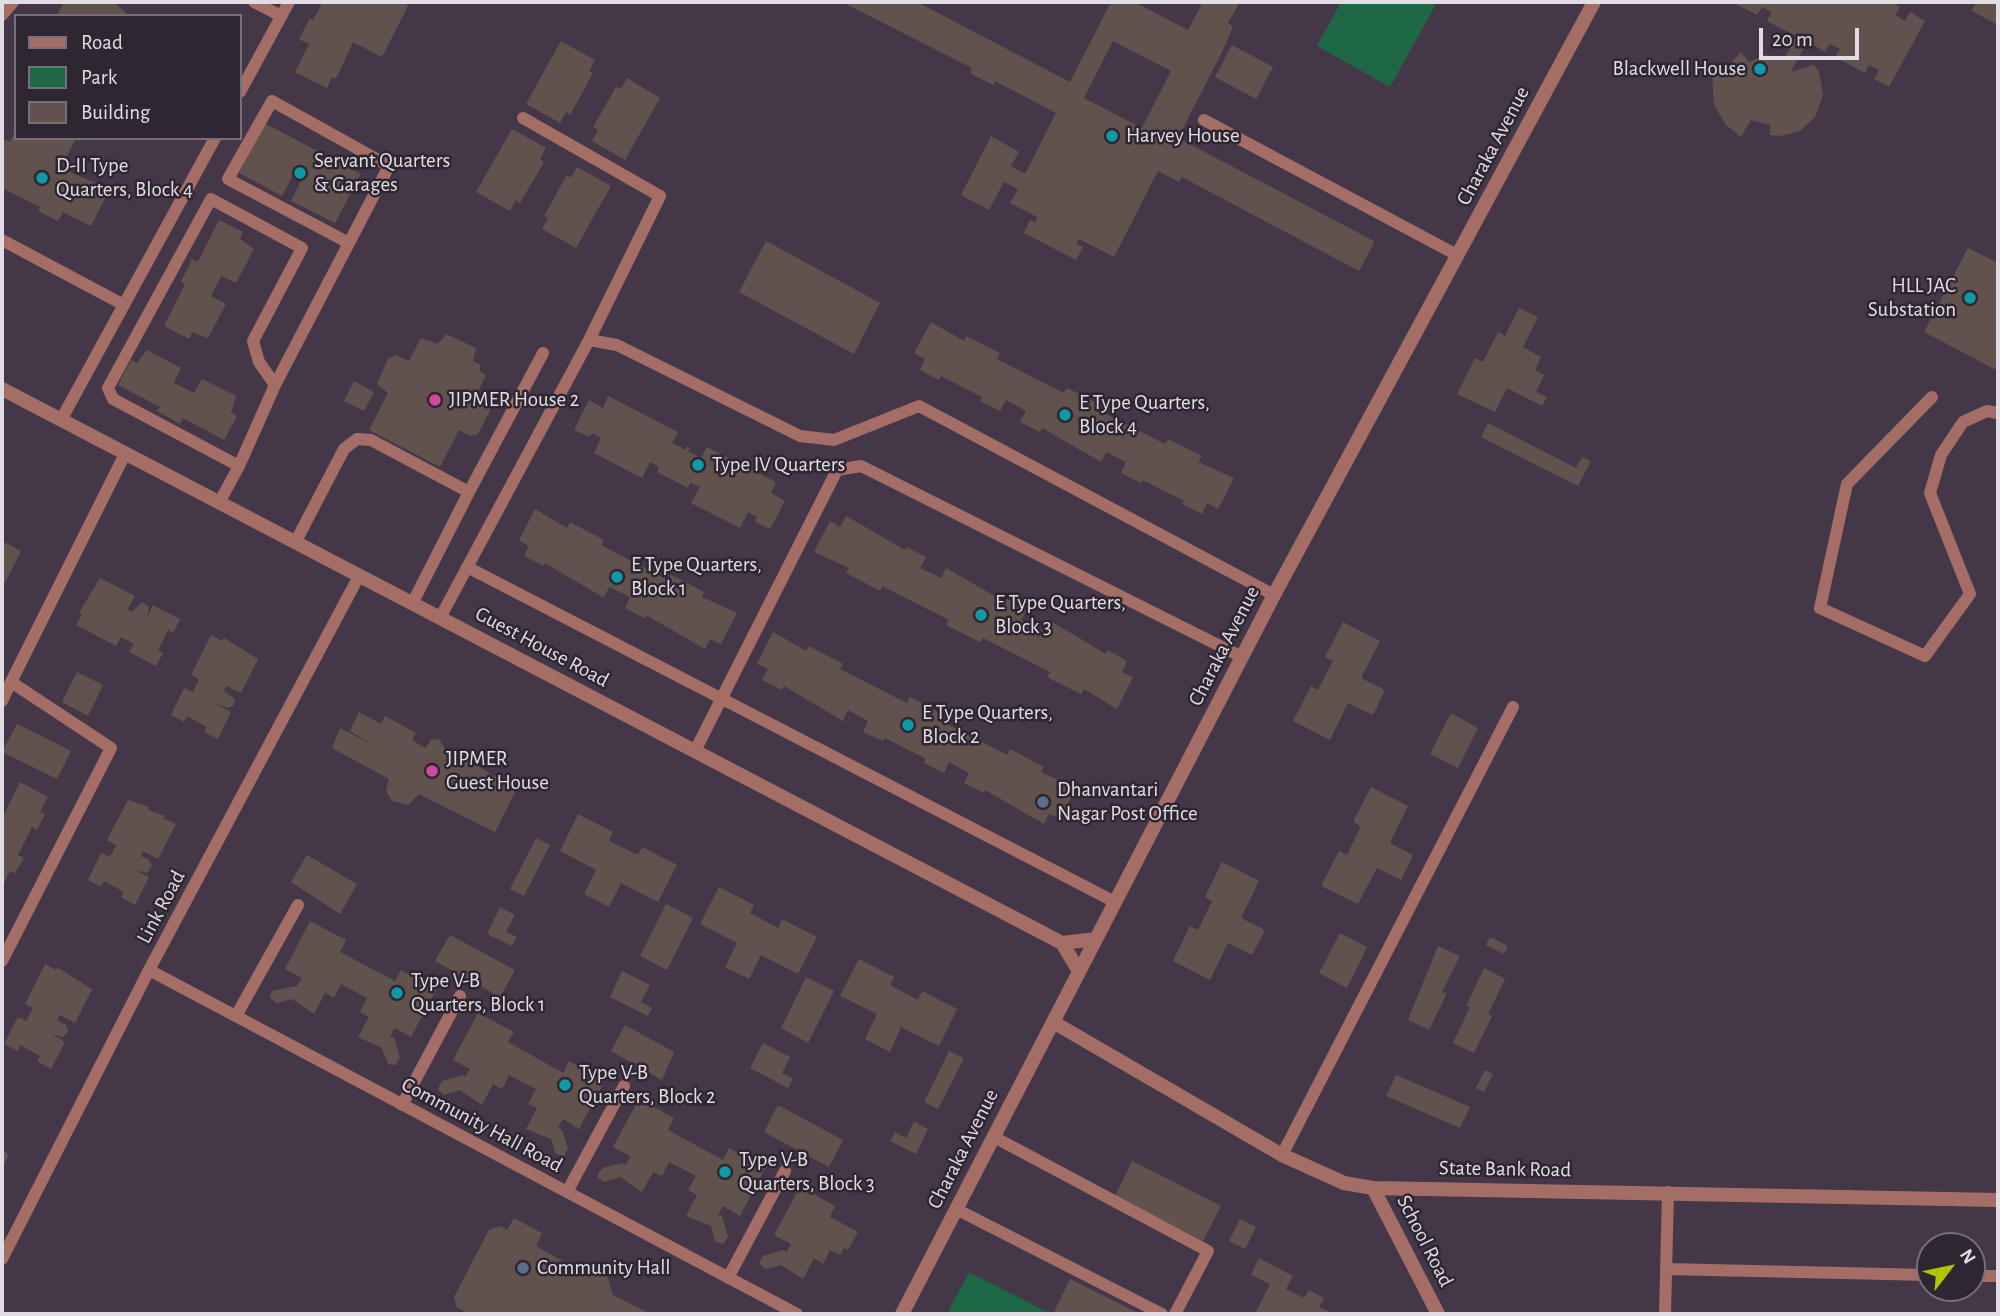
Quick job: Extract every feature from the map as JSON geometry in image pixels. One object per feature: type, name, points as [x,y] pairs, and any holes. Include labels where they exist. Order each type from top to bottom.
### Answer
[{"type":"street","name":"Charaka Avenue","points":[[902,1314],[1242,657],[1594,2]]},
{"type":"street","name":"Guest House Road","points":[[2,389],[1062,943]]},
{"type":"street","points":[[1079,971],[1062,943],[1096,939]]},
{"type":"street","name":"State Bank Road","points":[[1054,1022],[1282,1155],[1326,1176],[1373,1188],[1998,1199]]},
{"type":"street","name":"School Road","points":[[1373,1188],[1438,1314]]},
{"type":"lane","points":[[2,15],[13,2]]},
{"type":"lane","points":[[254,2],[281,16]]},
{"type":"lane","points":[[242,88],[289,2]]},
{"type":"lane","points":[[219,503],[239,466],[275,385],[349,243],[388,166],[272,101],[228,179],[349,243]]},
{"type":"lane","points":[[440,618],[589,340],[660,196],[523,118]]},
{"type":"lane","points":[[1204,120],[1457,255]]},
{"type":"lane","points":[[61,420],[214,140]]},
{"type":"lane","points":[[239,466],[113,399],[108,387],[211,199],[302,248],[253,341],[259,362],[275,385]]},
{"type":"lane","points":[[2,240],[124,304]]},
{"type":"lane","points":[[589,340],[617,345],[800,436],[834,440],[919,406],[1275,595]]},
{"type":"lane","points":[[412,604],[543,353]]},
{"type":"lane","points":[[1932,397],[1847,484],[1820,608],[1925,656],[1970,594],[1930,493],[1941,455],[1963,422],[1987,411],[1998,413]]},
{"type":"lane","points":[[295,542],[344,449],[357,439],[372,440],[469,492]]},
{"type":"lane","points":[[2,701],[125,454]]},
{"type":"lane","points":[[695,751],[837,470],[862,466],[1242,657]]},
{"type":"lane","points":[[467,567],[1115,902]]},
{"type":"lane","name":"Link Road","points":[[2,1258],[149,970],[359,576]]},
{"type":"lane","points":[[2,961],[111,748],[11,682]]},
{"type":"lane","points":[[1282,1155],[1513,707]]},
{"type":"lane","points":[[236,1016],[298,905]]},
{"type":"lane","name":"Community Hall Road","points":[[149,970],[797,1314]]},
{"type":"lane","points":[[402,1105],[460,996]]},
{"type":"lane","points":[[567,1192],[624,1086]]},
{"type":"lane","points":[[994,1137],[1208,1251],[1175,1314]]},
{"type":"lane","points":[[728,1278],[785,1171]]},
{"type":"lane","points":[[1665,1314],[1668,1192]]},
{"type":"lane","points":[[956,1209],[1162,1314]]},
{"type":"lane","points":[[1666,1269],[1916,1275]]},
{"type":"path","points":[[985,1314],[990,1314]]},
{"type":"shaded area","points":[[2,2],[1998,2],[1998,1314],[2,1314]]},
{"type":"green space","points":[[1341,2],[1436,4],[1390,87],[1317,46]]},
{"type":"green space","points":[[969,1272],[1051,1314],[947,1314]]},
{"type":"building","points":[[64,2],[90,2],[97,5],[99,2],[113,2],[128,14],[58,14]]},
{"type":"building","points":[[323,2],[400,2],[408,6],[382,57],[353,42],[336,79],[332,77],[327,88],[295,72],[309,44],[299,39],[310,18],[313,20]]},
{"type":"building","name":"Harvey House","points":[[842,2],[917,2],[1070,82],[1111,2],[1134,2],[1188,30],[1203,2],[1240,2],[1228,23],[1233,26],[1223,50],[1178,138],[1374,241],[1372,247],[1359,271],[1182,177],[1179,182],[1158,171],[1114,257],[1079,239],[1076,244],[1083,247],[1076,260],[1024,233],[1030,220],[1035,223],[1037,217],[1010,203],[1018,189],[1004,182],[989,210],[961,195],[991,136],[1019,152],[1011,166],[1025,174],[1056,113],[995,81],[993,85],[970,73],[972,68]],"holes":[[[1113,41],[1171,71],[1142,128],[1084,98]]]},
{"type":"building","name":"Blackwell House","points":[[1732,2],[1890,2],[1900,7],[1895,15],[1905,21],[1910,12],[1925,21],[1889,87],[1874,79],[1879,70],[1869,65],[1865,73],[1835,57],[1840,49],[1830,44],[1825,52],[1810,43],[1814,35],[1811,34],[1791,72],[1814,65],[1819,72],[1823,95],[1815,117],[1800,131],[1780,136],[1770,135],[1770,125],[1751,120],[1741,137],[1726,125],[1714,105],[1712,74],[1725,77],[1730,64],[1741,52],[1749,62],[1765,55],[1784,59],[1796,36],[1767,21],[1772,12],[1762,7],[1757,15]]},
{"type":"building","points":[[1972,2],[1998,2],[1998,25],[1972,11],[1975,4]]},
{"type":"building","points":[[561,41],[595,60],[589,71],[593,73],[570,115],[566,112],[560,123],[526,104]]},
{"type":"building","points":[[1232,45],[1273,67],[1256,99],[1215,77]]},
{"type":"building","points":[[627,78],[660,98],[625,160],[592,141],[598,130],[593,127],[616,87],[621,89]]},
{"type":"building","name":"Servant Quarters & Garages","points":[[264,123],[361,174],[335,223],[291,201],[302,179],[293,175],[282,196],[239,173]]},
{"type":"building","points":[[512,129],[546,148],[540,159],[544,162],[520,203],[516,200],[510,211],[476,192]]},
{"type":"building","name":"D-II Type Quarters, Block 4","points":[[14,134],[14,140],[75,140],[61,168],[98,184],[96,188],[107,194],[91,226],[63,212],[58,221],[38,211],[40,207],[2,188],[2,138],[10,142]]},
{"type":"building","points":[[577,167],[611,186],[576,248],[542,229],[548,218],[544,216],[567,175],[571,178]]},
{"type":"building","points":[[219,220],[243,232],[240,239],[254,249],[236,283],[221,276],[211,296],[226,304],[208,338],[192,332],[189,339],[164,326],[185,284],[181,282],[192,259],[198,262]]},
{"type":"building","points":[[766,241],[880,303],[854,354],[739,292]]},
{"type":"building","name":"HLL JAC Substation","points":[[1968,248],[1998,263],[1998,371],[1924,332]]},
{"type":"building","points":[[1519,308],[1538,317],[1523,347],[1541,357],[1535,370],[1544,375],[1536,392],[1547,397],[1542,406],[1507,388],[1495,412],[1457,394],[1475,358],[1483,362],[1498,332],[1505,336]]},
{"type":"building","name":"E Type Quarters, Block 4","points":[[931,322],[964,341],[966,336],[1000,353],[997,359],[1064,393],[1067,388],[1101,405],[1098,410],[1165,444],[1168,439],[1202,456],[1198,462],[1234,478],[1218,509],[1207,503],[1202,514],[1182,504],[1184,501],[1143,480],[1141,483],[1121,473],[1126,462],[1106,452],[1101,462],[1042,428],[1040,432],[1020,422],[1026,411],[1006,400],[1000,411],[980,401],[982,397],[941,376],[939,380],[920,370],[925,359],[914,353]]},
{"type":"building","name":"JIPMER House 2","points":[[446,334],[476,348],[473,361],[481,365],[479,371],[486,375],[476,395],[487,401],[490,411],[478,434],[470,436],[459,430],[440,467],[369,430],[388,393],[377,384],[388,359],[395,355],[409,361],[421,338],[438,344]]},
{"type":"building","points":[[147,350],[181,368],[174,383],[194,393],[202,379],[236,396],[231,412],[237,416],[224,440],[183,418],[180,424],[157,411],[160,407],[118,385],[131,360],[137,363]]},
{"type":"building","points":[[354,381],[374,392],[364,411],[344,401]]},
{"type":"building","name":"Type IV Quarters","points":[[608,396],[678,432],[672,443],[686,450],[687,446],[690,448],[688,451],[701,458],[707,447],[776,482],[771,493],[785,501],[770,529],[755,522],[757,517],[748,512],[740,528],[691,503],[700,487],[690,483],[688,488],[657,472],[659,467],[650,462],[642,478],[594,453],[601,438],[592,433],[590,437],[574,430],[589,400],[603,408]]},
{"type":"building","points":[[1488,423],[1576,468],[1582,457],[1591,461],[1578,486],[1481,437]]},
{"type":"building","name":"E Type Quarters, Block 1","points":[[535,509],[567,528],[570,522],[604,540],[601,545],[668,580],[671,575],[704,592],[702,597],[737,613],[721,644],[710,639],[705,649],[646,615],[644,618],[625,608],[630,597],[609,587],[604,598],[545,563],[544,566],[524,556],[529,546],[519,540]]},
{"type":"building","name":"E Type Quarters, Block 3","points":[[846,516],[905,550],[906,547],[926,557],[920,568],[941,578],[946,568],[1005,602],[1007,599],[1027,609],[1021,620],[1042,630],[1047,619],[1106,654],[1108,650],[1127,661],[1122,672],[1133,677],[1117,709],[1084,689],[1081,694],[1047,677],[1050,672],[983,638],[980,642],[946,625],[949,620],[882,586],[880,591],[846,573],[849,568],[814,552],[830,521],[840,527]]},
{"type":"building","points":[[2,541],[21,551],[5,583],[2,581]]},
{"type":"building","points":[[100,578],[135,596],[127,610],[132,612],[142,602],[149,607],[147,618],[153,605],[180,619],[173,633],[168,630],[158,650],[163,653],[156,666],[129,652],[134,644],[121,637],[116,646],[76,625],[82,614],[79,613]]},
{"type":"building","points":[[1343,622],[1380,641],[1361,678],[1385,690],[1373,715],[1348,703],[1330,740],[1293,721],[1311,686],[1318,690],[1333,661],[1325,657]]},
{"type":"building","name":"E Type Quarters, Block 2","points":[[773,632],[806,651],[809,646],[843,664],[840,669],[907,703],[910,697],[943,715],[941,721],[1007,755],[1010,749],[1044,767],[1041,772],[1076,788],[1060,819],[1049,814],[1044,824],[985,790],[984,793],[964,783],[969,773],[949,762],[944,773],[924,763],[926,759],[885,738],[883,741],[863,732],[868,721],[848,710],[843,721],[784,686],[782,690],[762,680],[768,669],[757,664]]},
{"type":"building","points":[[211,635],[222,641],[224,638],[258,659],[241,693],[226,686],[224,691],[235,699],[233,706],[228,708],[214,703],[231,712],[218,739],[204,732],[207,727],[187,716],[184,722],[171,715],[184,688],[193,692],[199,679],[191,675]]},
{"type":"building","points":[[77,672],[103,685],[88,716],[62,702]]},
{"type":"building","name":"JIPMER Guest House","points":[[359,712],[381,724],[385,716],[416,733],[412,740],[425,748],[432,739],[440,740],[444,748],[517,788],[495,832],[419,794],[408,805],[392,801],[386,791],[389,779],[332,748],[340,728],[371,744],[350,731]]},
{"type":"building","points":[[1451,713],[1478,728],[1458,768],[1430,754]]},
{"type":"building","points":[[17,724],[71,751],[57,779],[2,752]]},
{"type":"building","points":[[20,782],[48,797],[40,812],[45,814],[37,830],[32,827],[18,855],[24,858],[15,873],[10,871],[2,888],[2,819]]},
{"type":"building","points":[[1371,787],[1408,806],[1390,843],[1413,855],[1401,880],[1377,868],[1358,904],[1321,886],[1339,851],[1347,855],[1361,826],[1353,822]]},
{"type":"building","points":[[128,800],[149,807],[148,810],[165,816],[163,818],[176,824],[158,859],[143,851],[141,856],[149,860],[152,866],[147,873],[135,870],[149,877],[135,905],[121,897],[124,892],[104,881],[101,887],[88,880],[101,853],[110,857],[116,845],[107,840]]},
{"type":"building","points":[[578,814],[613,832],[609,841],[638,855],[642,847],[677,865],[658,902],[621,883],[609,907],[584,894],[596,870],[560,851]]},
{"type":"building","points":[[536,838],[550,845],[524,896],[510,889]]},
{"type":"building","points":[[307,855],[357,884],[340,914],[291,882]]},
{"type":"building","points":[[1222,862],[1259,881],[1241,918],[1265,930],[1252,955],[1228,943],[1210,980],[1173,961],[1190,926],[1198,930],[1212,901],[1205,897]]},
{"type":"building","points":[[719,887],[754,905],[750,913],[778,928],[782,919],[817,937],[798,974],[761,955],[749,979],[725,967],[737,943],[700,924]]},
{"type":"building","points":[[666,904],[693,918],[667,970],[640,956]]},
{"type":"building","points":[[500,907],[515,915],[506,932],[517,937],[512,946],[487,934]]},
{"type":"building","name":"Type V-B Quarters, Block 1","points":[[310,921],[346,940],[340,952],[395,981],[401,970],[437,989],[411,1037],[395,1028],[390,1036],[394,1038],[400,1057],[396,1065],[388,1064],[382,1048],[358,1037],[369,1017],[360,1012],[367,998],[341,984],[334,998],[325,993],[314,1014],[292,999],[277,1003],[270,998],[272,991],[297,986],[302,978],[285,969]]},
{"type":"building","points":[[1340,933],[1367,947],[1347,988],[1319,973]]},
{"type":"building","points":[[450,935],[515,970],[500,997],[435,961]]},
{"type":"building","points":[[1490,937],[1508,946],[1504,954],[1486,945]]},
{"type":"building","points":[[1438,946],[1460,956],[1442,992],[1447,993],[1429,1030],[1408,1020]]},
{"type":"building","points":[[859,959],[894,977],[890,985],[918,1000],[922,991],[957,1009],[939,1046],[901,1027],[890,1052],[865,1039],[877,1014],[840,996]]},
{"type":"building","points":[[45,964],[56,970],[58,968],[92,989],[75,1023],[60,1015],[57,1020],[66,1025],[68,1031],[63,1037],[52,1034],[65,1042],[51,1069],[37,1061],[40,1056],[20,1045],[18,1051],[4,1044],[18,1017],[26,1021],[33,1008],[25,1004]]},
{"type":"building","points":[[1484,968],[1505,979],[1488,1014],[1492,1016],[1474,1053],[1453,1043],[1470,1007],[1466,1006]]},
{"type":"building","points":[[622,971],[650,985],[641,1002],[652,1008],[648,1016],[610,997]]},
{"type":"building","points":[[806,977],[834,991],[808,1043],[781,1028]]},
{"type":"building","name":"Type V-B Quarters, Block 2","points":[[478,1013],[514,1032],[508,1042],[563,1073],[569,1061],[605,1080],[579,1129],[563,1119],[558,1127],[562,1130],[568,1148],[564,1157],[556,1154],[551,1139],[526,1129],[537,1108],[528,1104],[536,1089],[509,1075],[502,1089],[493,1084],[482,1105],[460,1090],[444,1095],[438,1089],[442,1081],[462,1075],[465,1077],[470,1069],[453,1060]]},
{"type":"building","points":[[625,1025],[674,1052],[662,1080],[611,1051]]},
{"type":"building","points":[[763,1043],[790,1057],[782,1073],[793,1079],[788,1088],[750,1068]]},
{"type":"building","points":[[949,1051],[964,1058],[938,1109],[924,1102]]},
{"type":"building","points":[[1485,1070],[1493,1074],[1484,1092],[1476,1088]]},
{"type":"building","points":[[1396,1075],[1470,1107],[1460,1128],[1386,1096]]},
{"type":"building","name":"Type V-B Quarters, Block 3","points":[[639,1099],[674,1118],[668,1130],[723,1160],[729,1148],[765,1168],[740,1216],[723,1206],[718,1215],[722,1216],[728,1237],[723,1244],[715,1242],[711,1226],[686,1216],[697,1195],[688,1190],[696,1176],[669,1162],[662,1176],[653,1172],[642,1192],[620,1177],[604,1182],[598,1178],[598,1173],[603,1168],[622,1163],[626,1165],[630,1156],[613,1147]]},
{"type":"building","points":[[778,1105],[843,1140],[829,1167],[764,1132]]},
{"type":"building","points":[[914,1121],[928,1129],[916,1154],[890,1141],[895,1132],[906,1138]]},
{"type":"building","points":[[2,1150],[9,1154],[2,1169]]},
{"type":"building","points":[[1132,1161],[1221,1206],[1203,1241],[1115,1196]]},
{"type":"building","points":[[800,1187],[835,1206],[830,1217],[858,1232],[848,1250],[844,1248],[840,1255],[830,1250],[823,1264],[814,1258],[803,1279],[781,1265],[765,1269],[759,1263],[763,1256],[783,1250],[787,1252],[791,1244],[774,1235]]},
{"type":"building","name":"Community Hall","points":[[514,1218],[542,1233],[536,1246],[582,1272],[604,1265],[613,1295],[651,1314],[462,1314],[464,1311],[457,1308],[454,1297],[489,1230],[500,1226],[507,1230]]},
{"type":"building","points":[[1240,1219],[1256,1227],[1245,1249],[1229,1241]]},
{"type":"building","points":[[1259,1258],[1293,1276],[1286,1289],[1304,1298],[1309,1290],[1324,1298],[1319,1307],[1334,1314],[1255,1314],[1270,1284],[1251,1275]]},
{"type":"building","points":[[1070,1279],[1140,1314],[1053,1314]]},
{"type":"place","name":"Blackwell House","points":[[1760,69]]},
{"type":"place","name":"Harvey House","points":[[1112,136]]},
{"type":"place","name":"Servant Quarters & Garages","points":[[300,173]]},
{"type":"place","name":"D-II Type Quarters, Block 4","points":[[42,178]]},
{"type":"place","name":"HLL JAC Substation","points":[[1970,298]]},
{"type":"place","name":"JIPMER House 2","points":[[435,400]]},
{"type":"place","name":"E Type Quarters, Block 4","points":[[1065,415]]},
{"type":"place","name":"Type IV Quarters","points":[[698,465]]},
{"type":"place","name":"E Type Quarters, Block 1","points":[[617,577]]},
{"type":"place","name":"E Type Quarters, Block 3","points":[[981,615]]},
{"type":"place","name":"E Type Quarters, Block 2","points":[[908,725]]},
{"type":"place","name":"JIPMER Guest House","points":[[432,771]]},
{"type":"place","name":"Dhanvantari Nagar Post Office","points":[[1043,802]]},
{"type":"place","name":"Type V-B Quarters, Block 1","points":[[397,993]]},
{"type":"place","name":"Type V-B Quarters, Block 2","points":[[565,1085]]},
{"type":"place","name":"Type V-B Quarters, Block 3","points":[[725,1172]]},
{"type":"place","name":"Community Hall","points":[[523,1268]]}]
